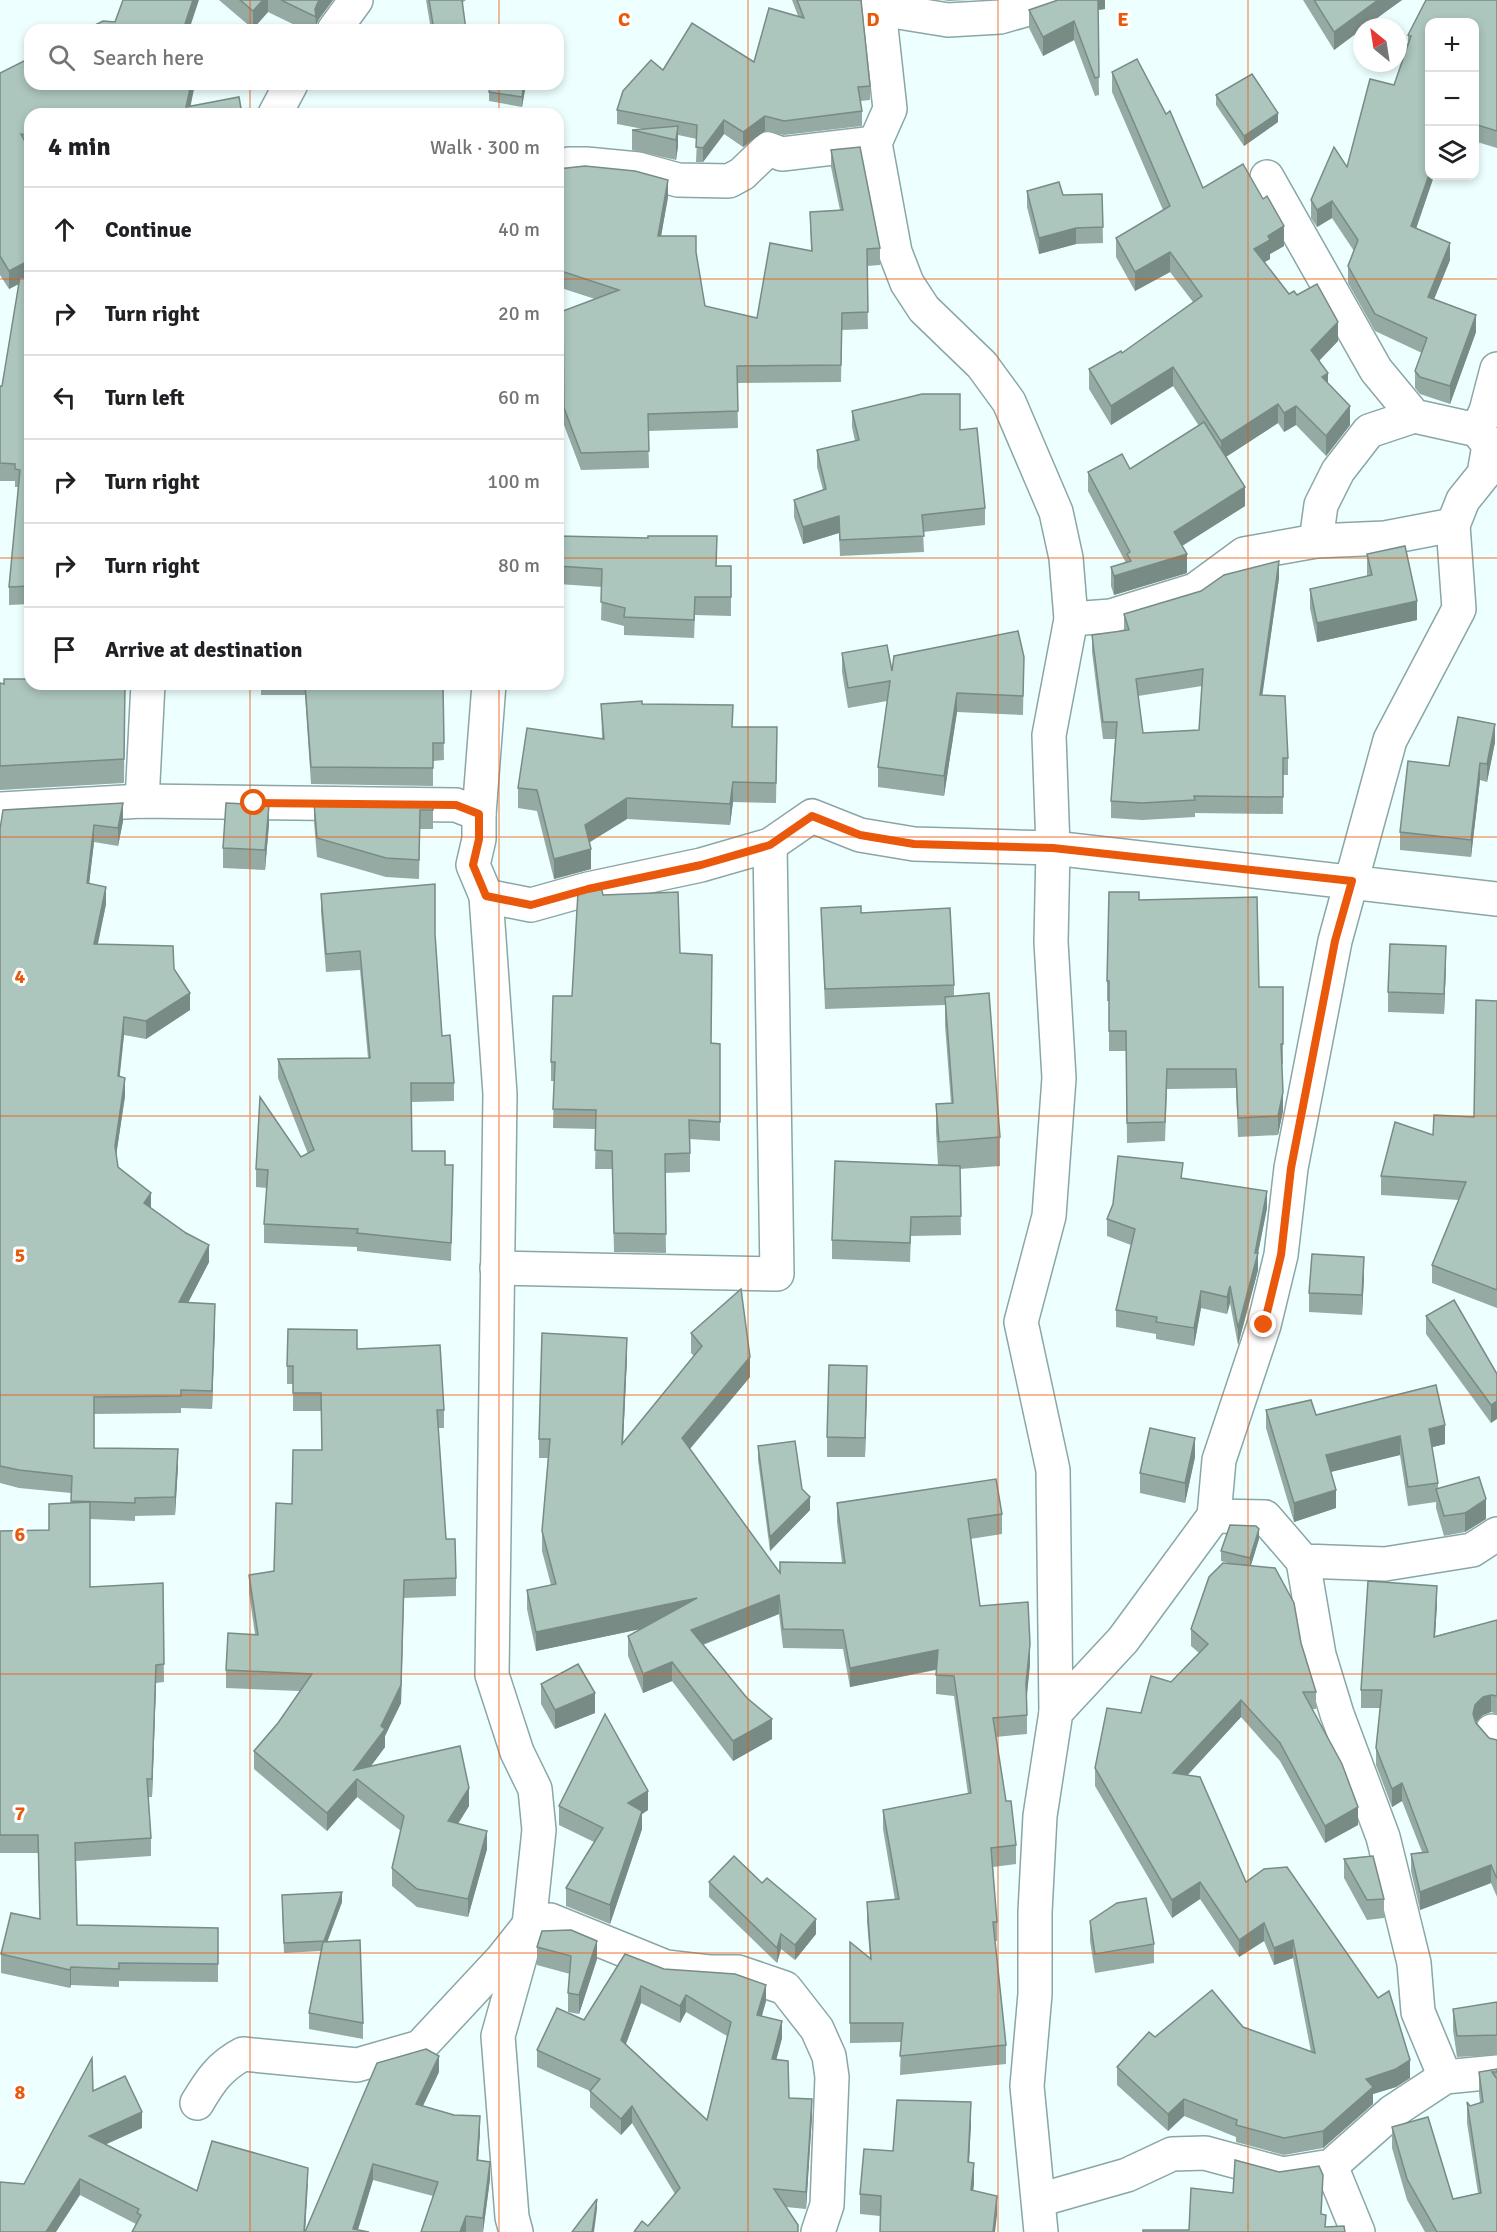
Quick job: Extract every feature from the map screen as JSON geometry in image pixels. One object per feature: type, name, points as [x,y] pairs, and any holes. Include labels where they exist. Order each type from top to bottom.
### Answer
[{"type":"street","points":[[338,24],[356,0]]},
{"type":"street","points":[[1041,2232],[1030,2134],[1028,2076],[1035,1994],[1035,1912],[1041,1816],[1056,1712],[1053,1470],[1021,1322],[1049,1216],[1059,1089],[1051,942],[1053,848],[1049,735],[1071,618],[1066,558],[1056,512],[1009,402],[982,365],[924,309],[907,283],[895,252],[875,143],[890,108],[879,4],[948,20],[1000,18],[1060,0]]},
{"type":"street","points":[[278,108],[288,90]]},
{"type":"street","points":[[564,166],[586,164],[638,169],[678,180],[729,181],[758,161],[763,151],[768,149],[782,154],[875,143]]},
{"type":"street","points":[[1267,177],[1376,370],[1414,416]]},
{"type":"street","points":[[1477,430],[1486,411],[1495,379]]},
{"type":"street","points":[[1056,1712],[1123,1640],[1214,1516],[1218,1460],[1264,1325],[1281,1255],[1291,1168],[1335,941],[1390,740],[1459,609],[1453,525],[1463,500],[1484,474],[1489,445],[1477,430],[1414,416],[1370,431],[1334,480],[1322,505],[1316,541]]},
{"type":"street","points":[[1071,618],[1111,616],[1195,590],[1244,554],[1316,541],[1385,538],[1453,525]]},
{"type":"street","points":[[142,801],[148,690]]},
{"type":"street","points":[[489,690],[479,839],[473,865],[486,896],[500,1094],[492,1675],[517,1752],[535,1789],[539,1830],[529,1925],[498,2036],[512,2217],[516,2232]]},
{"type":"street","points":[[0,809],[142,801],[456,805],[479,814]]},
{"type":"street","points":[[486,896],[531,905],[588,889],[701,865],[770,845],[812,816],[860,835],[914,844],[1053,848],[1497,899]]},
{"type":"street","points":[[497,1268],[777,1274],[770,845]]},
{"type":"street","points":[[1214,1516],[1265,1517],[1303,1561],[1319,1655],[1337,1714],[1383,1838],[1413,1963],[1418,2012],[1445,2077]]},
{"type":"street","points":[[1303,1561],[1385,1564],[1472,1550],[1497,1534]]},
{"type":"street","points":[[197,2103],[214,2074],[229,2061],[243,2054],[357,2064],[420,2047],[502,1959],[529,1925],[550,1920],[666,1967],[709,1972],[738,1972],[785,1988],[817,2029],[829,2056],[832,2077],[827,2205],[818,2232]]},
{"type":"street","points":[[1039,2200],[1127,2175],[1172,2154],[1205,2153],[1283,2174],[1331,2166],[1392,2112],[1445,2077],[1497,2072]]},
{"type":"street","points":[[1331,2166],[1358,2232]]},
{"type":"building","points":[[123,0],[193,0],[185,24],[97,24],[103,21],[115,22]]},
{"type":"building","points":[[240,0],[263,0],[253,11]]},
{"type":"building","points":[[281,0],[319,0],[315,9],[316,17]]},
{"type":"building","points":[[429,0],[462,0],[465,24],[433,24]]},
{"type":"building","points":[[797,0],[861,0],[870,86],[858,87],[862,111],[784,121],[765,116],[743,132],[724,120],[703,148],[696,147],[697,125],[617,110],[623,91],[651,60],[663,70],[692,23],[754,62],[769,8],[804,18]]},
{"type":"building","points":[[1058,0],[1098,0],[1099,77],[1095,78],[1074,21],[1043,37],[1029,10]]},
{"type":"building","points":[[1314,0],[1378,0],[1353,18],[1334,32]]},
{"type":"building","points":[[1426,0],[1497,0],[1497,131],[1479,126],[1479,18],[1425,18],[1425,180],[1427,180],[1411,226],[1450,243],[1428,297],[1476,315],[1450,386],[1420,377],[1415,371],[1427,338],[1375,314],[1348,266],[1358,240],[1332,201],[1317,210],[1311,200],[1334,147],[1347,167],[1370,79],[1394,85],[1399,72],[1407,72],[1407,48],[1411,36],[1408,35]]},
{"type":"building","points":[[1137,59],[1166,114],[1170,111],[1203,188],[1243,164],[1263,199],[1267,196],[1284,226],[1268,236],[1270,240],[1254,249],[1289,294],[1294,291],[1297,295],[1317,284],[1338,322],[1311,350],[1328,373],[1322,377],[1350,406],[1326,436],[1296,406],[1284,413],[1278,404],[1221,441],[1173,367],[1111,406],[1089,369],[1121,351],[1122,353],[1202,296],[1170,252],[1135,272],[1116,238],[1170,206],[1112,72]]},
{"type":"building","points":[[24,61],[24,90],[190,90],[186,107],[239,97],[241,108],[24,108],[24,135],[21,134],[24,140],[24,263],[9,271],[0,256],[0,73]]},
{"type":"building","points":[[1252,74],[1278,113],[1244,136],[1216,95]]},
{"type":"building","points":[[490,90],[523,90],[522,97],[489,92]]},
{"type":"building","points":[[678,126],[676,140],[632,130]]},
{"type":"building","points":[[860,147],[880,248],[867,249],[868,312],[842,313],[841,365],[737,366],[738,411],[648,414],[649,451],[581,453],[564,408],[564,311],[619,290],[564,272],[564,168],[585,166],[635,171],[668,180],[658,236],[696,236],[696,252],[705,306],[757,318],[770,243],[812,251],[810,212],[843,210],[831,150]]},
{"type":"building","points":[[1059,182],[1063,195],[1102,194],[1103,227],[1076,228],[1039,238],[1027,191]]},
{"type":"building","points":[[20,277],[24,278],[24,586],[9,587],[20,470],[15,469],[15,464],[0,463],[0,386],[2,386]]},
{"type":"building","points":[[922,394],[960,394],[960,430],[977,428],[985,508],[922,515],[924,536],[840,540],[839,516],[803,527],[794,500],[826,489],[817,450],[859,440],[852,411]]},
{"type":"building","points":[[1204,422],[1245,487],[1174,532],[1187,554],[1114,576],[1111,567],[1131,561],[1127,554],[1130,552],[1088,472],[1122,454],[1130,469]]},
{"type":"building","points":[[564,536],[648,538],[648,536],[717,536],[716,566],[731,566],[731,597],[695,597],[694,620],[624,617],[625,608],[601,602],[602,569],[564,566]]},
{"type":"building","points":[[1405,546],[1417,601],[1317,623],[1310,589],[1372,575],[1367,554]]},
{"type":"building","points":[[1279,561],[1260,695],[1285,696],[1288,758],[1283,758],[1283,797],[1194,796],[1195,800],[1142,803],[1111,801],[1117,722],[1103,722],[1092,635],[1129,630],[1124,614],[1201,591],[1224,575]],"holes":[[[1203,669],[1199,730],[1143,733],[1136,679]]]},
{"type":"building","points":[[1018,631],[1024,657],[1023,696],[957,693],[944,776],[878,767],[890,681],[848,688],[842,653],[887,645],[892,671],[894,656]]},
{"type":"building","points":[[4,679],[24,679],[24,690],[125,690],[124,759],[0,766],[0,683],[4,684]]},
{"type":"building","points":[[305,690],[443,690],[444,743],[433,743],[433,768],[311,767]]},
{"type":"building","points":[[642,701],[642,704],[733,705],[732,727],[777,727],[776,783],[733,782],[730,804],[627,798],[585,825],[591,849],[554,859],[537,790],[518,788],[527,728],[604,739],[601,704]]},
{"type":"building","points":[[1458,717],[1495,724],[1487,764],[1480,763],[1471,840],[1400,832],[1408,761],[1449,766]]},
{"type":"building","points":[[123,803],[118,828],[94,825],[87,883],[106,887],[94,944],[173,946],[174,969],[190,993],[146,1021],[124,1017],[118,1076],[125,1078],[115,1146],[118,1167],[151,1193],[144,1203],[186,1233],[209,1245],[179,1302],[215,1304],[212,1391],[181,1390],[181,1396],[94,1397],[94,1448],[178,1449],[175,1497],[135,1498],[135,1503],[71,1501],[72,1476],[0,1466],[0,829],[3,810]]},
{"type":"building","points":[[226,803],[269,805],[265,850],[223,848]]},
{"type":"building","points":[[314,803],[433,804],[433,810],[420,810],[419,860],[386,858],[317,838]]},
{"type":"building","points":[[435,884],[435,934],[442,1036],[450,1035],[454,1083],[411,1083],[412,1151],[445,1151],[445,1165],[453,1165],[451,1243],[357,1233],[358,1229],[264,1224],[268,1170],[256,1169],[260,1097],[301,1157],[314,1150],[278,1059],[370,1058],[360,951],[326,954],[321,894]]},
{"type":"building","points":[[601,887],[603,895],[678,892],[680,953],[712,955],[711,1043],[720,1044],[720,1122],[689,1120],[690,1153],[665,1154],[666,1234],[614,1233],[612,1151],[595,1150],[596,1110],[553,1109],[555,1062],[551,1062],[553,996],[572,996],[578,892]]},
{"type":"building","points":[[1109,892],[1139,892],[1139,900],[1257,897],[1259,987],[1283,987],[1283,1044],[1281,1044],[1283,1092],[1278,1116],[1238,1118],[1236,1069],[1167,1069],[1165,1122],[1127,1123],[1126,1031],[1109,1031],[1109,981],[1107,981]]},
{"type":"building","points":[[861,906],[861,913],[950,908],[954,985],[825,989],[821,908]]},
{"type":"building","points":[[1390,944],[1446,946],[1444,994],[1388,992]]},
{"type":"building","points":[[989,993],[1000,1137],[939,1142],[936,1104],[953,1103],[945,997]]},
{"type":"building","points":[[1476,1000],[1497,1001],[1497,1290],[1432,1265],[1466,1182],[1381,1176],[1395,1122],[1433,1135],[1434,1115],[1474,1117]]},
{"type":"building","points":[[1118,1156],[1183,1163],[1181,1178],[1267,1191],[1255,1253],[1258,1253],[1238,1328],[1230,1286],[1227,1297],[1201,1291],[1194,1328],[1156,1322],[1157,1317],[1116,1310],[1135,1229],[1107,1219],[1113,1204]]},
{"type":"building","points":[[835,1161],[960,1166],[961,1216],[911,1217],[910,1243],[832,1240]]},
{"type":"building","points":[[1312,1254],[1364,1257],[1362,1295],[1309,1293]]},
{"type":"building","points":[[741,1289],[750,1357],[682,1438],[780,1573],[780,1562],[845,1563],[837,1503],[996,1479],[1002,1514],[968,1519],[980,1606],[1028,1602],[1030,1644],[1026,1683],[1027,1715],[993,1718],[1006,1801],[1011,1801],[1016,1845],[991,1848],[997,1922],[993,1922],[1006,2045],[900,2056],[903,2023],[850,2023],[850,1942],[871,1959],[867,1902],[899,1899],[883,1810],[971,1793],[954,1676],[936,1675],[938,1650],[850,1668],[843,1630],[783,1629],[779,1595],[691,1630],[747,1698],[772,1719],[733,1741],[672,1662],[643,1674],[628,1636],[697,1598],[536,1632],[527,1590],[556,1584],[542,1531],[550,1439],[539,1439],[542,1333],[627,1338],[622,1444],[702,1346],[691,1333]]},
{"type":"building","points":[[1454,1300],[1497,1374],[1497,1401],[1491,1405],[1426,1316]]},
{"type":"building","points":[[288,1329],[357,1330],[357,1349],[440,1345],[444,1410],[437,1410],[446,1539],[455,1539],[456,1578],[404,1580],[401,1685],[381,1726],[385,1729],[354,1770],[460,1746],[469,1788],[448,1821],[487,1831],[468,1899],[417,1889],[392,1868],[404,1816],[357,1779],[327,1813],[254,1751],[278,1723],[312,1674],[226,1670],[228,1633],[258,1635],[249,1575],[274,1571],[276,1503],[292,1504],[293,1450],[322,1450],[321,1393],[293,1393],[293,1366],[287,1366]]},
{"type":"building","points":[[829,1365],[867,1366],[865,1438],[827,1437]]},
{"type":"building","points":[[1436,1385],[1445,1425],[1429,1429],[1438,1483],[1408,1487],[1400,1436],[1326,1455],[1336,1490],[1294,1503],[1266,1410],[1311,1400],[1316,1415]]},
{"type":"building","points":[[1150,1428],[1195,1438],[1185,1483],[1140,1473]]},
{"type":"building","points":[[795,1441],[802,1489],[810,1497],[770,1537],[758,1446]]},
{"type":"building","points":[[1479,1477],[1486,1499],[1465,1513],[1444,1516],[1436,1489]]},
{"type":"building","points":[[90,1502],[90,1587],[163,1583],[164,1664],[156,1665],[152,1779],[147,1779],[151,1838],[75,1843],[77,1925],[218,1928],[218,1964],[119,1963],[119,1969],[71,1967],[70,1970],[1,1954],[11,1913],[40,1919],[38,1835],[0,1835],[0,1531],[49,1530],[49,1504]]},
{"type":"building","points":[[1230,1525],[1256,1526],[1259,1529],[1250,1558],[1221,1551]]},
{"type":"building","points":[[1223,1563],[1275,1568],[1294,1603],[1301,1643],[1316,1692],[1303,1692],[1342,1764],[1358,1807],[1325,1826],[1280,1743],[1241,1700],[1173,1773],[1200,1777],[1246,1882],[1264,1869],[1287,1867],[1378,1998],[1389,1991],[1410,2060],[1396,2069],[1366,2079],[1373,2087],[1323,2131],[1284,2138],[1236,2125],[1237,2120],[1184,2099],[1168,2114],[1117,2067],[1149,2032],[1155,2037],[1212,1990],[1243,2027],[1315,2053],[1293,1940],[1274,1948],[1264,1923],[1239,1940],[1200,1882],[1172,1900],[1095,1768],[1107,1708],[1141,1713],[1151,1676],[1171,1682],[1208,1644],[1191,1629],[1209,1577]]},
{"type":"building","points":[[1368,1581],[1437,1586],[1434,1637],[1497,1620],[1497,1696],[1483,1697],[1475,1705],[1473,1714],[1476,1723],[1489,1738],[1497,1740],[1497,1879],[1491,1865],[1420,1892],[1411,1854],[1428,1852],[1402,1783],[1392,1789],[1376,1748],[1382,1690],[1361,1690]]},
{"type":"building","points":[[578,1664],[595,1693],[555,1710],[541,1684]]},
{"type":"building","points":[[605,1714],[648,1791],[628,1803],[642,1811],[610,1905],[566,1888],[603,1828],[559,1806]]},
{"type":"building","points":[[734,1856],[762,1883],[767,1878],[816,1919],[795,1945],[781,1934],[777,1948],[709,1882]]},
{"type":"building","points":[[1373,1856],[1384,1899],[1367,1900],[1344,1859]]},
{"type":"building","points":[[342,1892],[324,1941],[284,1943],[282,1895]]},
{"type":"building","points":[[1146,1898],[1154,1944],[1095,1954],[1090,1921],[1117,1903]]},
{"type":"building","points":[[571,1930],[597,1941],[579,1995],[568,1993],[571,1956],[537,1947],[542,1931]]},
{"type":"building","points":[[360,1940],[363,2023],[309,2013],[323,1942]]},
{"type":"building","points":[[625,1954],[664,1969],[735,1974],[766,1985],[757,2015],[782,2021],[772,2059],[788,2061],[789,2098],[812,2099],[806,2192],[774,2189],[798,2225],[798,2232],[634,2232],[642,2221],[648,2226],[680,2188],[632,2106],[621,2119],[590,2091],[600,2079],[537,2050],[557,2008],[584,2020]],"holes":[[[641,1986],[680,2006],[686,1995],[731,2022],[707,2120],[621,2040]]]},
{"type":"building","points":[[1497,2002],[1497,2035],[1457,2036],[1453,2009]]},
{"type":"building","points":[[426,2049],[439,2056],[416,2104],[454,2115],[480,2116],[477,2160],[490,2162],[483,2218],[466,2216],[460,2232],[421,2232],[438,2182],[373,2164],[353,2229],[369,2232],[305,2232],[377,2063]]},
{"type":"building","points":[[92,2058],[93,2091],[125,2076],[142,2112],[89,2136],[197,2191],[212,2141],[308,2168],[304,2232],[132,2232],[141,2215],[137,2213],[139,2209],[80,2179],[46,2232],[0,2232],[0,2182],[24,2184]]},
{"type":"building","points":[[1497,2069],[1497,2072],[1492,2072],[1497,2079],[1497,2232],[1437,2232],[1407,2179],[1392,2127],[1428,2117],[1453,2199],[1481,2193],[1467,2102],[1470,2106],[1483,2102],[1479,2072]]},
{"type":"building","points":[[897,2100],[971,2102],[968,2162],[974,2163],[971,2190],[997,2196],[993,2232],[880,2232],[881,2196],[860,2194],[864,2149],[893,2151]]},
{"type":"building","points":[[1235,2160],[1279,2172],[1319,2166],[1323,2175],[1321,2214],[1326,2215],[1325,2227],[1344,2226],[1345,2232],[1143,2232],[1143,2230],[1189,2230],[1191,2188],[1233,2193]]},
{"type":"building","points":[[597,2199],[592,2232],[572,2232]]},
{"type":"route","points":[[254,803],[456,805],[479,814],[479,839],[473,865],[486,896],[531,905],[588,889],[701,865],[770,845],[812,816],[860,835],[914,844],[1053,848],[1352,881],[1335,941],[1291,1168],[1281,1255],[1264,1325]]}]
